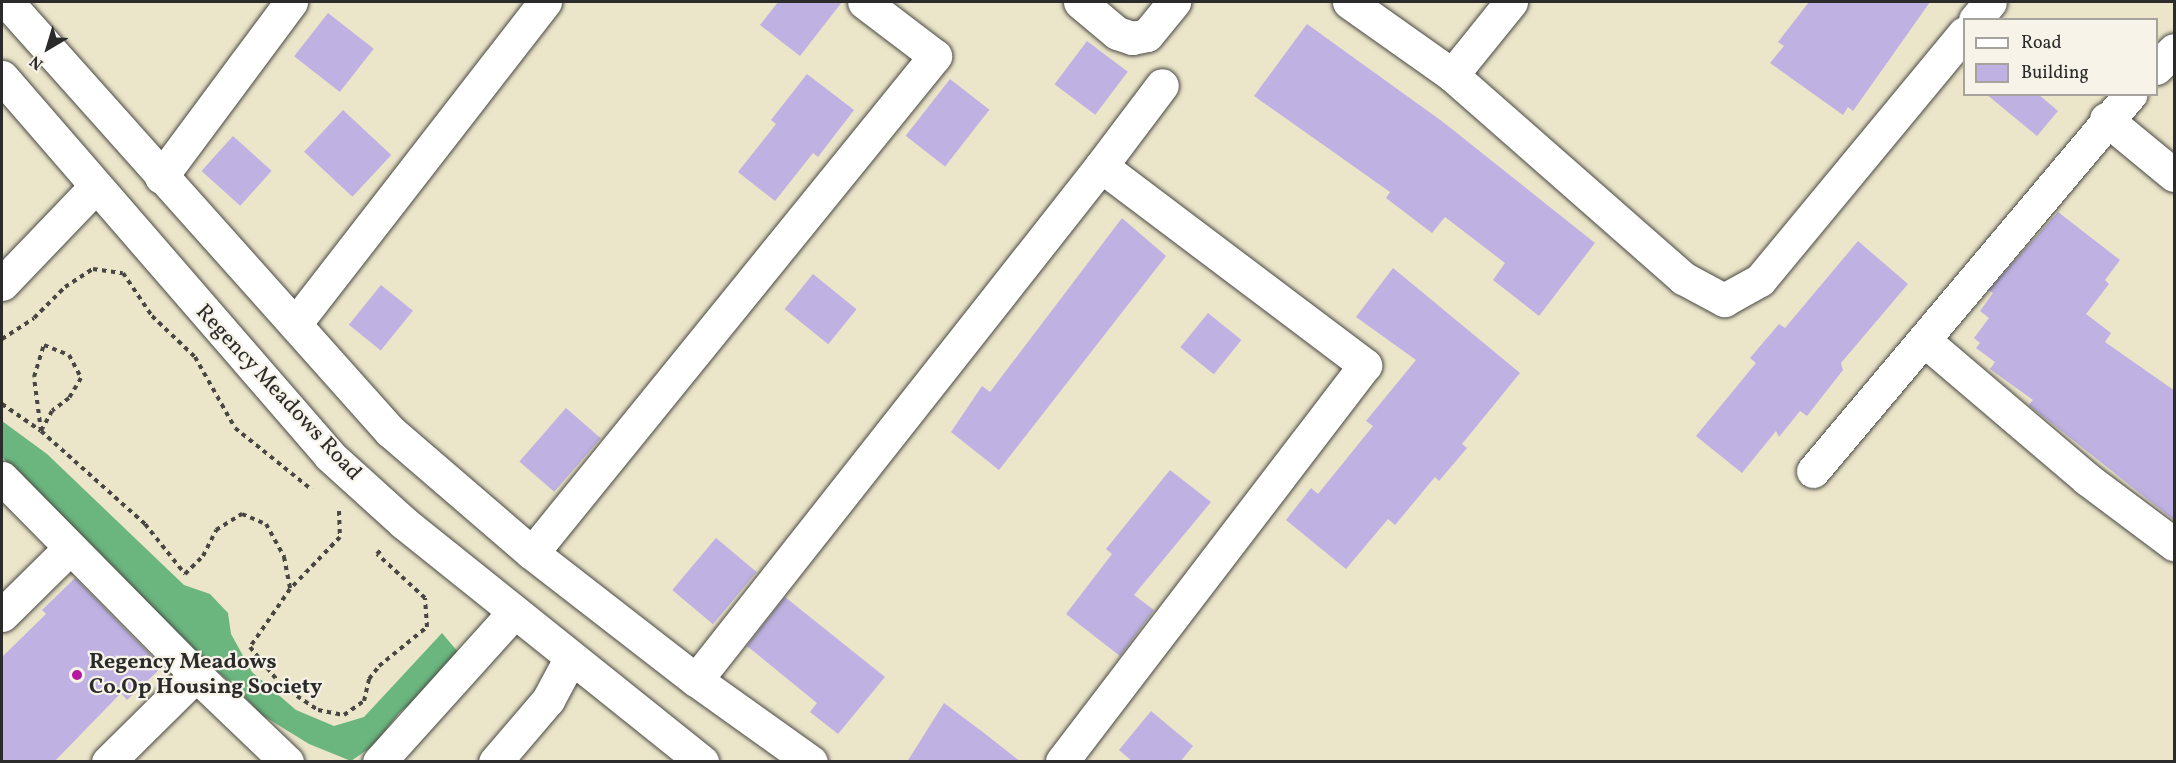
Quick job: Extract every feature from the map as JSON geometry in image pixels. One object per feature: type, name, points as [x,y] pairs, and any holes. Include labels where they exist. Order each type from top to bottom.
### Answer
[{"type":"street","points":[[7,2],[161,177],[390,430],[532,553],[696,680],[810,762]]},
{"type":"street","points":[[161,177],[291,2]]},
{"type":"street","points":[[295,324],[545,2]]},
{"type":"street","points":[[532,553],[935,56],[864,2]]},
{"type":"street","points":[[1080,2],[1118,33],[1132,38],[1147,35],[1174,2]]},
{"type":"street","points":[[1349,2],[1452,75],[1683,278],[1724,300],[1760,280],[1963,35]]},
{"type":"street","points":[[1452,75],[1511,2]]},
{"type":"street","points":[[1977,18],[1990,2]]},
{"type":"street","points":[[2158,67],[2175,50]]},
{"type":"street","name":"Regency Meadows Road","points":[[2,77],[94,188],[329,455],[514,612],[697,760]]},
{"type":"street","points":[[696,680],[1101,166],[1162,85]]},
{"type":"street","points":[[1813,471],[1925,341],[2106,119],[2128,96]]},
{"type":"street","points":[[2106,119],[2175,175]]},
{"type":"street","points":[[1062,762],[1365,365],[1101,166]]},
{"type":"street","points":[[2,284],[94,188]]},
{"type":"street","points":[[1925,341],[2087,479],[2175,544]]},
{"type":"street","points":[[2,478],[196,675],[287,762]]},
{"type":"street","points":[[2,615],[70,548]]},
{"type":"street","points":[[380,762],[514,612]]},
{"type":"street","points":[[495,762],[548,700],[570,658]]},
{"type":"street","points":[[108,762],[196,675]]},
{"type":"path","points":[[2,339],[34,318],[65,287],[93,269],[123,273],[152,316],[195,357],[235,428],[315,492]]},
{"type":"path","points":[[44,345],[69,354],[81,378],[69,398],[52,411],[41,431],[34,377],[44,345]]},
{"type":"path","points":[[2,404],[41,431],[145,524],[185,574],[203,556],[216,530],[242,514],[266,524],[284,556],[290,588]]},
{"type":"path","points":[[331,504],[339,510],[340,537],[290,588],[250,647],[282,686],[318,710],[344,715],[364,700],[369,679],[379,666],[427,627],[425,598],[377,554]]},
{"type":"green space","points":[[2,421],[47,454],[184,585],[210,594],[228,613],[231,634],[252,672],[296,710],[334,726],[364,717],[442,633],[458,652],[432,686],[399,713],[374,745],[351,761],[309,744],[262,715],[229,681],[161,625],[2,457]]},
{"type":"building","points":[[778,2],[842,2],[800,56],[760,25]]},
{"type":"building","points":[[1809,2],[1930,2],[1853,111],[1848,107],[1843,115],[1770,63],[1784,46],[1778,42]]},
{"type":"building","points":[[328,13],[374,49],[340,92],[294,56]]},
{"type":"building","points":[[1307,24],[1443,122],[1595,243],[1539,316],[1493,280],[1505,263],[1445,217],[1432,233],[1386,198],[1390,192],[1254,96]]},
{"type":"building","points":[[1087,41],[1128,72],[1095,115],[1055,84]]},
{"type":"building","points":[[807,74],[854,110],[818,157],[813,153],[775,201],[738,172],[776,124],[771,120]]},
{"type":"building","points":[[950,79],[989,110],[945,167],[906,136]]},
{"type":"building","points":[[1988,96],[2040,96],[2058,111],[2037,136]]},
{"type":"building","points":[[343,110],[391,155],[352,197],[304,152]]},
{"type":"building","points":[[233,136],[272,171],[240,206],[202,171]]},
{"type":"building","points":[[2058,212],[2120,260],[2105,280],[2109,284],[2086,314],[2111,333],[2105,342],[2175,391],[2175,521],[2029,405],[2033,400],[1990,369],[1995,362],[1976,348],[1980,343],[1974,338],[1989,318],[1980,311],[1993,293],[1989,290]]},
{"type":"building","points":[[1122,218],[1166,256],[999,470],[951,432],[982,386],[990,392]]},
{"type":"building","points":[[1858,241],[1908,284],[1841,363],[1843,370],[1807,416],[1800,411],[1779,437],[1776,431],[1742,473],[1696,436],[1756,363],[1750,358],[1779,324],[1785,328]]},
{"type":"building","points":[[1393,268],[1520,373],[1462,444],[1467,448],[1439,481],[1435,477],[1395,525],[1388,519],[1346,569],[1286,520],[1311,488],[1318,494],[1373,426],[1366,421],[1416,360],[1356,317]]},
{"type":"building","points":[[813,274],[857,309],[828,344],[785,309]]},
{"type":"building","points":[[381,285],[413,311],[381,350],[349,325]]},
{"type":"building","points":[[1208,313],[1241,340],[1214,374],[1180,347]]},
{"type":"building","points":[[566,408],[601,438],[554,492],[519,462]]},
{"type":"building","points":[[1170,470],[1211,502],[1134,595],[1154,610],[1120,656],[1066,614],[1112,554],[1106,549]]},
{"type":"building","points":[[716,538],[757,572],[713,624],[672,590]]},
{"type":"building","name":"Regency Meadows Co.Op Housing Society","points":[[75,578],[162,667],[127,700],[121,693],[54,762],[2,762],[2,657],[46,614],[42,610]]},
{"type":"building","points":[[785,597],[885,677],[838,734],[810,712],[817,703],[747,646]]},
{"type":"building","points":[[944,703],[984,733],[1021,762],[907,762]]},
{"type":"building","points":[[1151,711],[1193,746],[1180,762],[1133,762],[1119,750]]},
{"type":"place","name":"Regency Meadows Co.Op Housing Society","points":[[77,675]]}]
